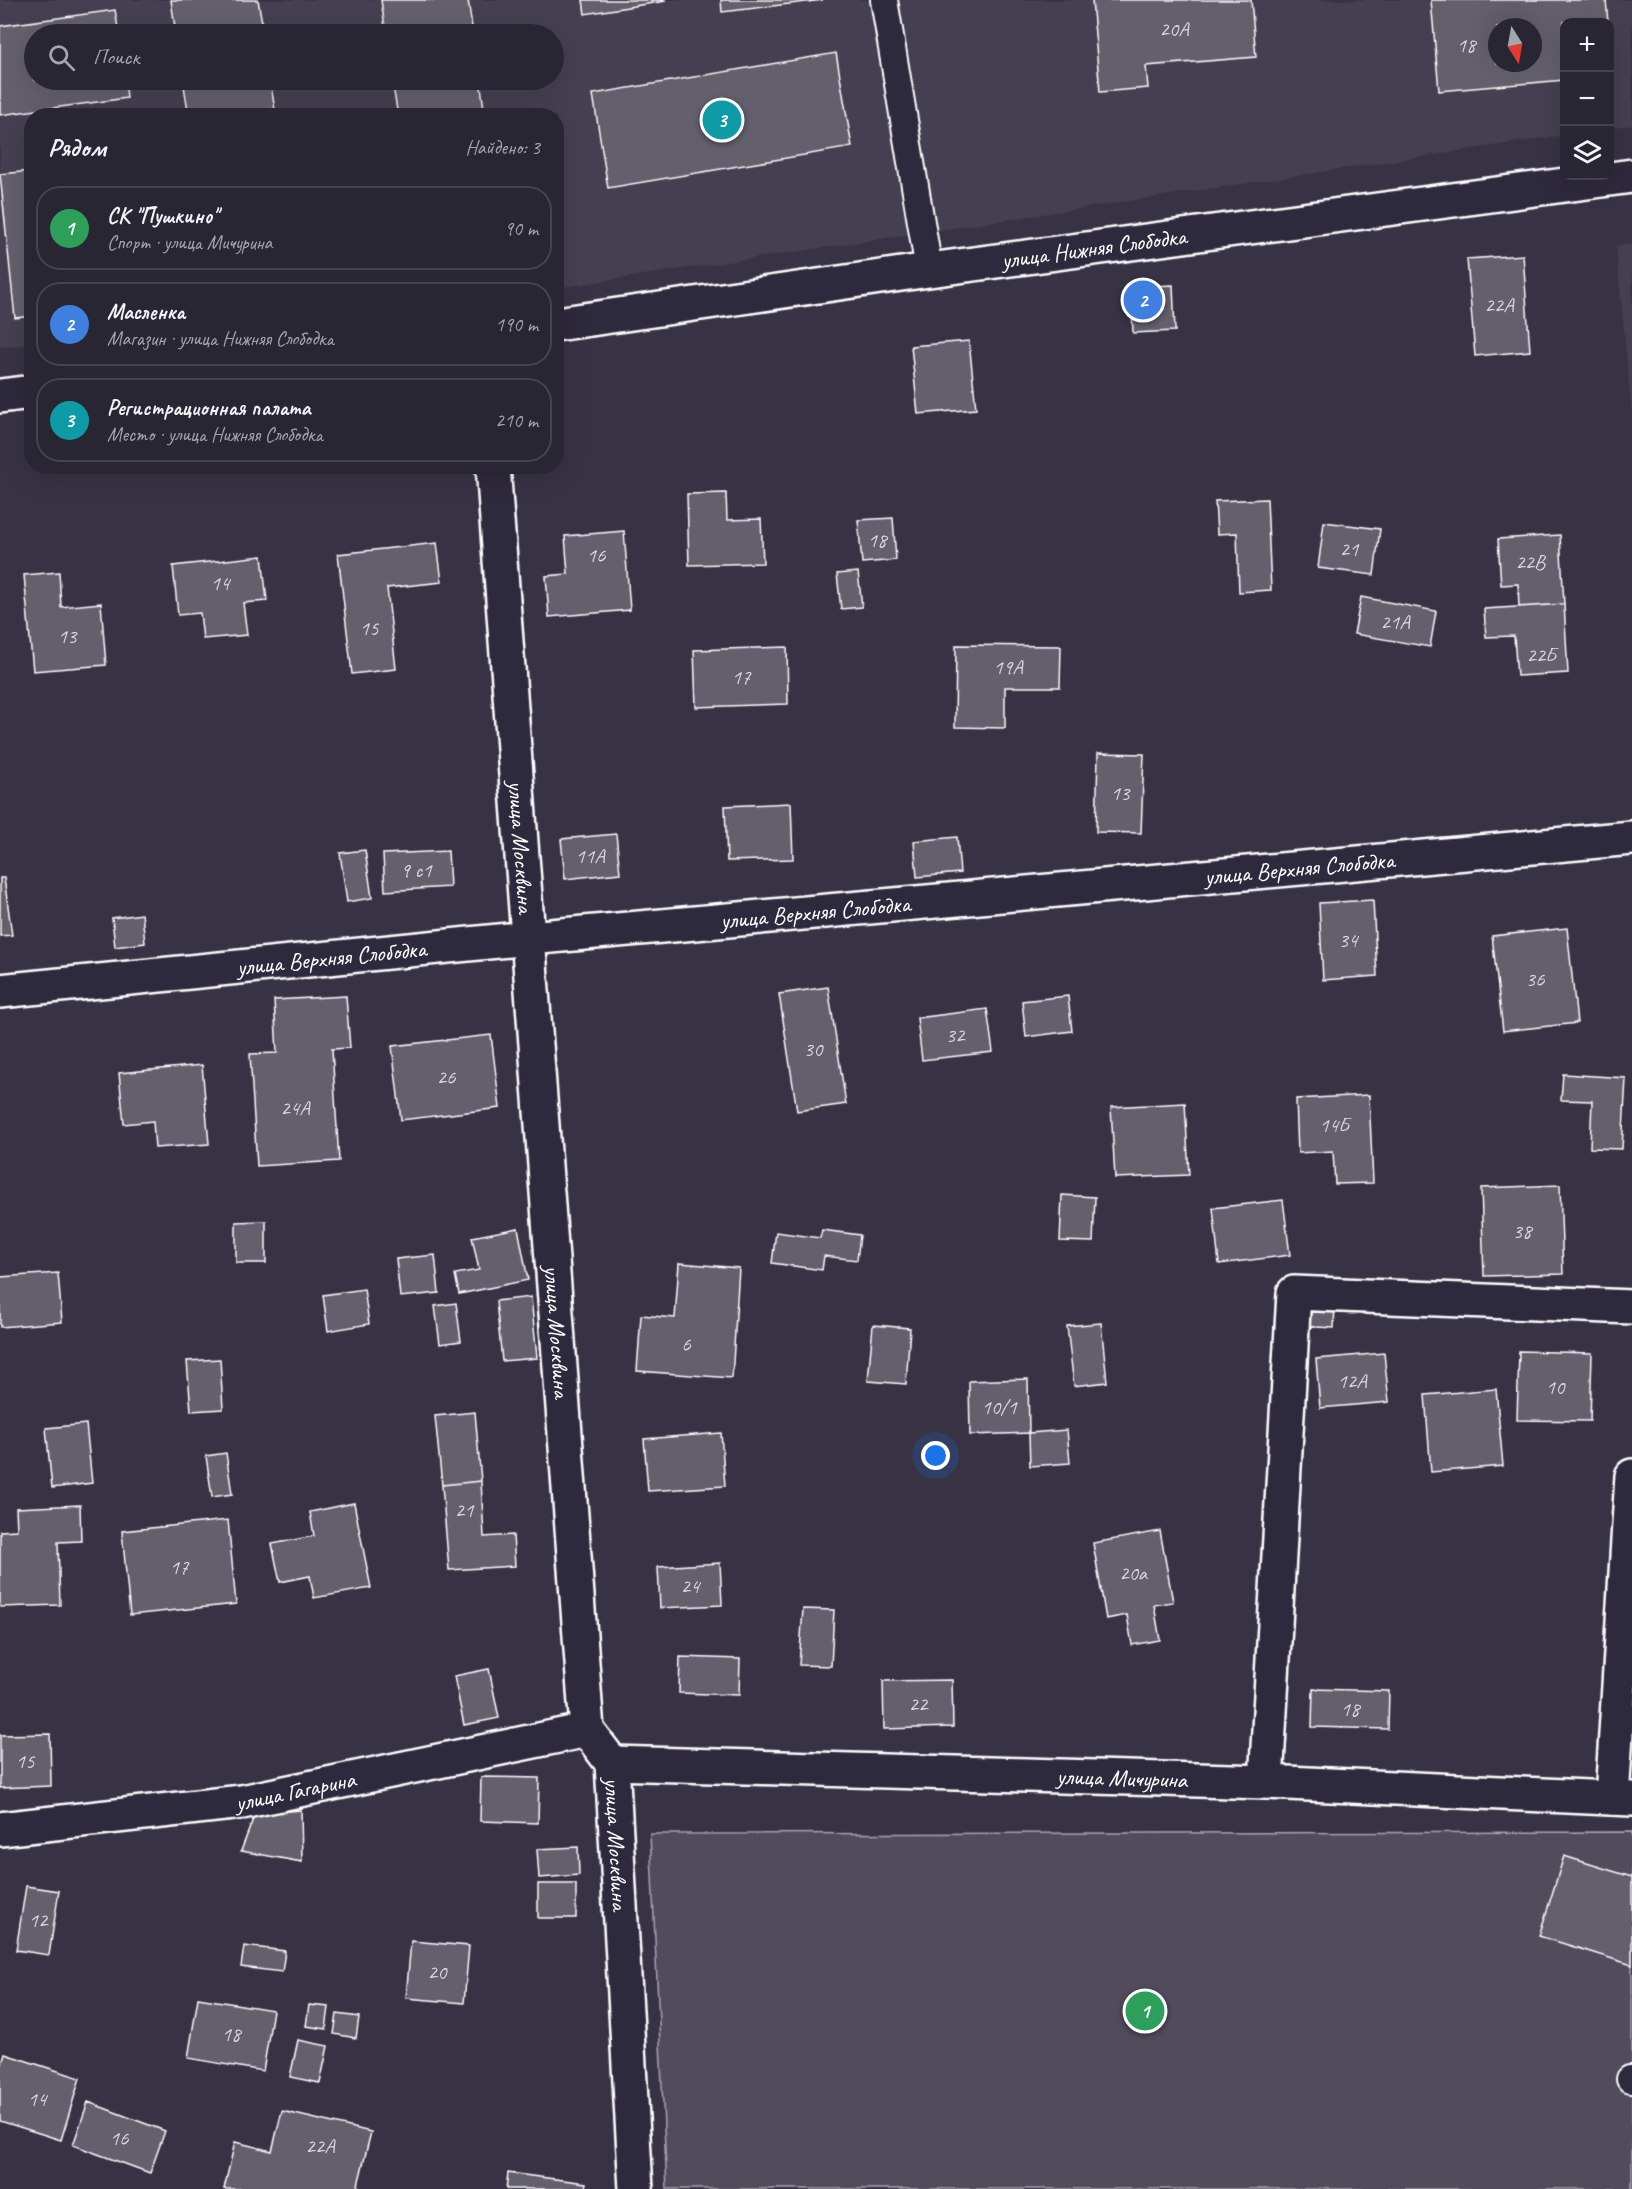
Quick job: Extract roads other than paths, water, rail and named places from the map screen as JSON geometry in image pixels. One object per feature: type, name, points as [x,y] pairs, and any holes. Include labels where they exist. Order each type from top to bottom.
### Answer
[{"type":"street","name":"улица Нижняя Слободка","points":[[564,323],[929,270],[1632,176]]},
{"type":"street","points":[[0,396],[24,393]]},
{"type":"street","name":"улица Москвина","points":[[494,474],[587,1730],[612,1763],[636,2189]]},
{"type":"street","name":"улица Верхняя Слободка","points":[[0,991],[529,938],[1632,838]]},
{"type":"street","points":[[1266,1782],[1293,1293],[1632,1307]]},
{"type":"street","points":[[1622,1798],[1632,1476]]},
{"type":"street","name":"улица Гагарина","points":[[0,1829],[242,1802],[587,1730]]},
{"type":"street","name":"улица Мичурина","points":[[612,1763],[1266,1782],[1622,1798]]},
{"type":"lane","points":[[884,0],[929,270]]},
{"type":"place","name":"Регистрационная палата","points":[[722,120]]},
{"type":"place","name":"Масленка","points":[[1143,300]]},
{"type":"place","name":"СК \"Пушкино\"","points":[[1145,2011]]}]
